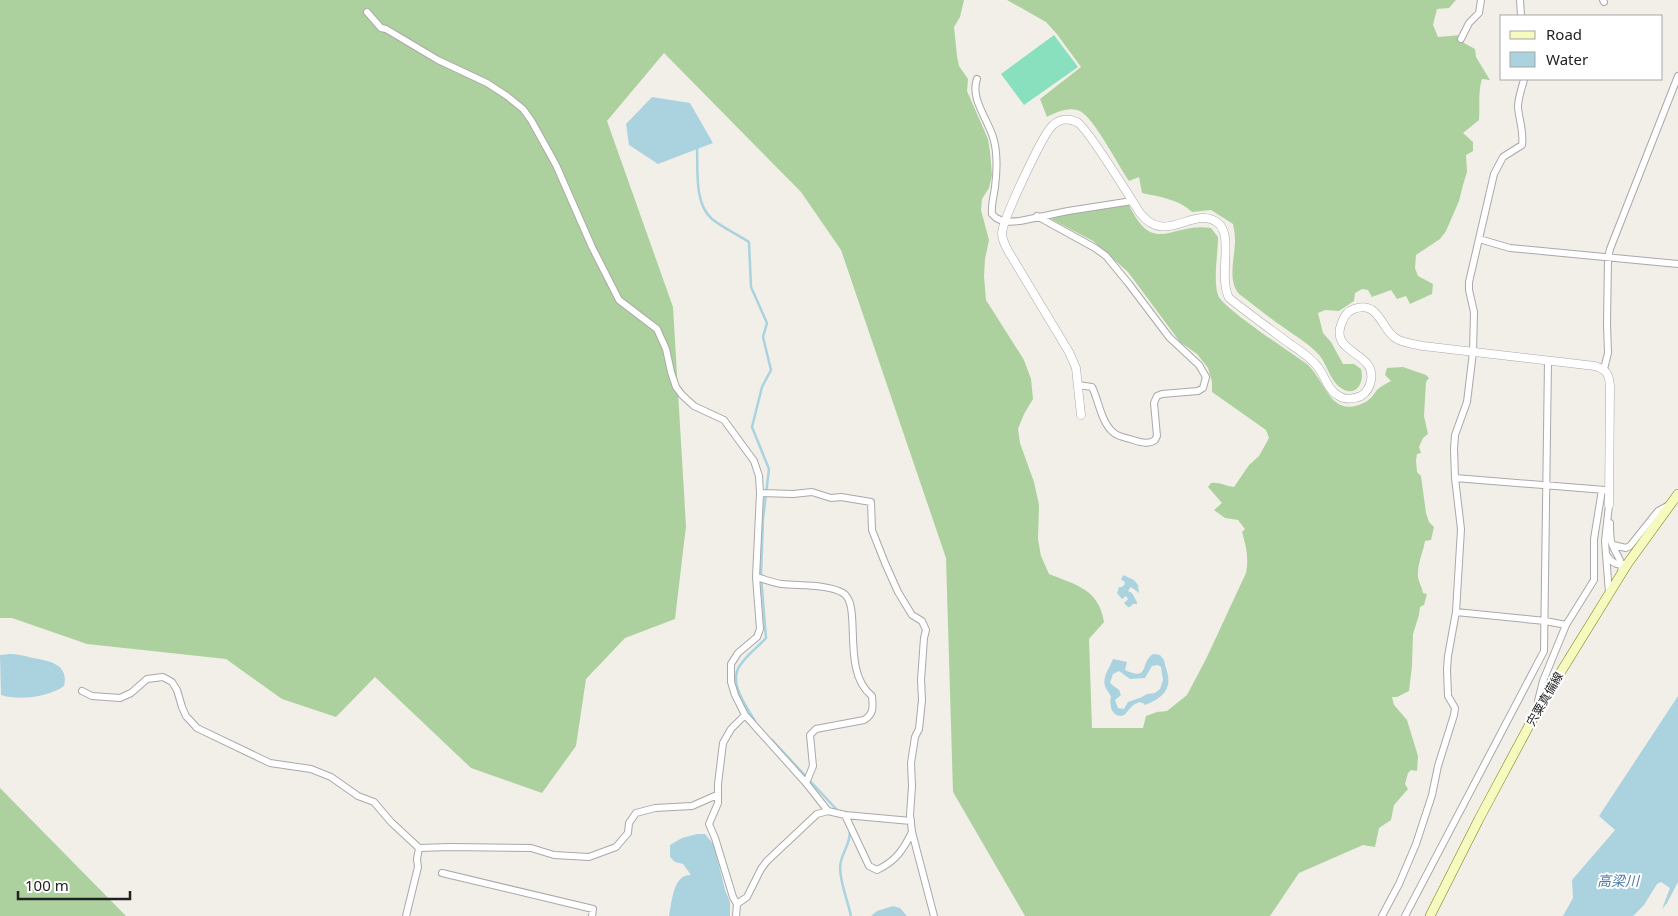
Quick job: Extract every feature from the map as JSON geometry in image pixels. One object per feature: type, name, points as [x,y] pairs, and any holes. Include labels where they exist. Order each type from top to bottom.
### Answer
[{"type":"main road","name":"宍粟真備線","points":[[1430,916],[1538,709],[1623,567],[1678,494]]},
{"type":"street","points":[[1460,39],[1469,23],[1477,17],[1482,0]]},
{"type":"street","points":[[1520,0],[1520,15]]},
{"type":"street","points":[[367,12],[381,28],[386,29],[438,60],[487,84],[507,96],[522,109],[531,120],[556,165],[592,247],[619,300],[658,329],[666,349],[676,387],[694,406],[724,420],[754,461],[759,476],[760,493],[756,577],[760,629],[757,637],[738,653],[731,664],[731,682],[745,715],[806,783],[828,811]]},
{"type":"street","points":[[1604,369],[1608,353],[1606,324],[1608,258],[1610,249],[1678,76]]},
{"type":"street","points":[[977,79],[974,88],[976,98],[996,148],[996,175],[991,206],[992,214],[996,218],[1005,222],[1020,221],[1088,207],[1132,202]]},
{"type":"street","points":[[1382,916],[1399,884],[1416,844],[1432,795],[1438,766],[1454,715],[1455,708],[1448,696],[1447,669],[1456,612],[1461,529],[1455,478],[1455,435],[1467,402],[1473,352],[1474,312],[1469,282],[1494,174],[1503,157],[1522,145],[1523,138],[1518,108],[1519,95],[1524,80]]},
{"type":"street","points":[[1081,415],[1076,368],[1070,352],[1002,239],[1002,230],[1005,222],[1043,138],[1052,126],[1068,119],[1080,124],[1143,218],[1154,226],[1163,227],[1203,218],[1212,219],[1222,227],[1226,238],[1224,281],[1230,298],[1317,366],[1330,388],[1340,397],[1355,398],[1361,396],[1367,391],[1371,380],[1370,366],[1362,358],[1349,350],[1342,343],[1340,337],[1342,320],[1347,313],[1355,308],[1372,310],[1392,336],[1399,341],[1423,346],[1595,366],[1604,369],[1609,374],[1610,386],[1605,490],[1594,539],[1594,580],[1566,625],[1543,681],[1538,709]]},
{"type":"street","points":[[1037,216],[1096,248],[1106,256],[1169,337],[1199,365],[1206,377],[1203,388],[1198,391],[1157,396],[1154,403],[1157,436],[1152,443],[1137,442],[1114,433],[1102,414],[1092,387],[1078,385]]},
{"type":"street","points":[[1479,239],[1510,248],[1678,264]]},
{"type":"street","points":[[1405,916],[1544,651],[1548,361]]},
{"type":"street","points":[[1455,478],[1605,490]]},
{"type":"street","points":[[1605,490],[1610,513],[1610,539],[1623,567]]},
{"type":"street","points":[[760,493],[793,494],[812,492],[830,498],[841,497],[871,502],[872,530],[895,585],[912,615],[922,621],[926,630],[921,680],[920,730],[915,737],[911,763],[911,821],[912,832],[934,916]]},
{"type":"street","points":[[1609,505],[1605,541],[1609,593]]},
{"type":"street","points":[[1612,545],[1626,548],[1630,546],[1658,511],[1668,506]]},
{"type":"street","points":[[1606,553],[1609,559],[1623,567]]},
{"type":"street","points":[[756,577],[780,584],[832,590],[844,594],[849,599],[853,620],[853,656],[861,685],[872,696],[873,711],[864,720],[816,729],[810,734],[813,766],[806,783]]},
{"type":"street","points":[[1456,612],[1545,621],[1566,625]]},
{"type":"street","points":[[82,691],[92,696],[120,698],[131,693],[147,679],[163,677],[172,682],[177,690],[186,716],[197,728],[270,763],[311,768],[331,777],[358,796],[374,802],[391,822],[419,848],[450,846],[530,848],[554,855],[589,857],[616,847],[628,833],[629,823],[636,813],[655,808],[692,806],[705,802],[717,795]]},
{"type":"street","points":[[736,916],[737,904],[709,824],[718,803],[717,795],[723,743],[731,729],[745,715]]},
{"type":"street","points":[[737,904],[747,897],[761,869],[781,847],[817,814],[828,811],[845,815],[911,821]]},
{"type":"street","points":[[845,815],[869,866],[877,870],[888,864],[903,850],[912,832]]},
{"type":"street","points":[[406,916],[418,866],[419,848]]},
{"type":"street","points":[[442,873],[593,909],[592,916]]},
{"type":"green space","points":[[0,0],[964,0],[960,17],[954,27],[957,56],[959,66],[968,79],[967,91],[988,139],[992,175],[989,188],[982,199],[981,210],[989,240],[984,276],[986,300],[1024,360],[1031,379],[1033,399],[1018,429],[1020,443],[1034,482],[1039,505],[1038,539],[1041,556],[1049,574],[1077,585],[1092,595],[1101,611],[1104,622],[1089,639],[1092,728],[1143,728],[1146,716],[1167,711],[1187,695],[1206,659],[1247,568],[1247,552],[1242,532],[1245,529],[1238,520],[1225,518],[1214,510],[1222,503],[1208,487],[1211,483],[1214,483],[1234,487],[1249,465],[1259,456],[1269,438],[1266,430],[1212,392],[1212,382],[1208,368],[1197,354],[1180,342],[1128,272],[1093,241],[1051,219],[1062,215],[1129,205],[1138,221],[1147,230],[1155,234],[1197,227],[1211,228],[1218,237],[1216,282],[1218,295],[1222,301],[1244,320],[1307,364],[1337,403],[1345,406],[1355,406],[1367,401],[1379,388],[1391,381],[1385,375],[1387,368],[1403,367],[1426,375],[1429,378],[1426,382],[1424,416],[1428,434],[1423,438],[1419,447],[1421,453],[1417,454],[1416,460],[1417,472],[1421,476],[1426,513],[1429,522],[1434,527],[1431,540],[1425,541],[1418,568],[1418,577],[1423,593],[1427,594],[1424,605],[1420,607],[1413,634],[1409,691],[1397,697],[1392,697],[1394,705],[1407,720],[1418,756],[1417,771],[1411,770],[1408,773],[1405,784],[1408,789],[1394,805],[1391,820],[1379,828],[1375,847],[1363,845],[1299,873],[1270,916],[1025,916],[953,792],[946,558],[841,250],[801,192],[664,53],[607,121],[673,307],[686,526],[675,619],[625,638],[586,679],[576,746],[542,793],[471,768],[375,677],[336,717],[282,699],[226,659],[87,644],[12,618],[0,618]]},
{"type":"green space","points":[[1007,0],[1456,0],[1449,8],[1437,9],[1433,25],[1438,37],[1461,35],[1464,43],[1475,49],[1476,57],[1490,80],[1482,79],[1479,120],[1463,133],[1473,142],[1473,151],[1466,155],[1467,172],[1459,201],[1446,231],[1440,239],[1416,255],[1415,268],[1418,276],[1433,284],[1432,294],[1410,304],[1406,296],[1397,299],[1391,290],[1372,297],[1368,290],[1362,289],[1355,293],[1354,301],[1339,311],[1325,310],[1318,313],[1323,333],[1331,342],[1343,364],[1354,364],[1361,369],[1362,379],[1355,390],[1346,391],[1341,388],[1334,382],[1320,356],[1312,348],[1239,294],[1235,288],[1232,276],[1235,240],[1233,224],[1211,210],[1192,212],[1175,201],[1142,193],[1139,177],[1129,181],[1101,135],[1083,113],[1069,109],[1047,117],[1040,99],[1081,67],[1046,22]]},
{"type":"green space","points":[[1054,35],[1078,67],[1024,105],[1001,74]]},
{"type":"green space","points":[[0,788],[126,916],[0,916]]},
{"type":"water","points":[[652,97],[690,103],[713,143],[658,164],[629,145],[626,124]]},
{"type":"water","points":[[1123,575],[1134,580],[1138,585],[1139,593],[1131,587],[1128,591],[1132,593],[1137,602],[1137,604],[1133,604],[1130,607],[1124,603],[1128,599],[1126,596],[1122,599],[1117,593],[1119,587],[1125,584],[1121,580]]},
{"type":"water","points":[[9,654],[52,662],[61,668],[64,673],[64,686],[50,693],[33,697],[16,698],[1,695],[0,655]]},
{"type":"water","points":[[1153,654],[1160,655],[1164,660],[1168,674],[1165,691],[1159,698],[1150,703],[1145,705],[1140,702],[1135,704],[1122,716],[1115,714],[1111,709],[1111,697],[1104,683],[1105,676],[1113,659],[1127,662],[1125,670],[1138,674],[1144,670],[1149,657]],"holes":[[[1158,665],[1161,667],[1163,680],[1160,689],[1155,693],[1147,694],[1128,702],[1124,709],[1118,708],[1115,700],[1121,695],[1119,690],[1110,683],[1113,674],[1119,671],[1130,679],[1145,678],[1152,666]]]},
{"type":"water","name":"高梁川","points":[[1678,696],[1678,882],[1662,909],[1670,888],[1661,882],[1657,884],[1644,905],[1633,916],[1563,916],[1573,898],[1572,880],[1615,830],[1599,816]]},
{"type":"water","points":[[705,834],[714,845],[725,890],[730,902],[730,916],[669,916],[677,884],[680,879],[691,875],[683,864],[675,862],[670,857],[670,845],[682,838]]},
{"type":"water","points":[[893,906],[900,908],[907,916],[871,916],[877,911]]},
{"type":"waterway","points":[[697,148],[697,176],[702,205],[712,219],[749,242],[751,287],[767,323],[763,337],[771,370],[762,387],[752,427],[769,469],[763,519],[761,576],[766,638],[741,664],[736,678],[739,693],[755,721]]},
{"type":"waterway","points":[[772,740],[838,811]]},
{"type":"waterway","points":[[850,831],[842,857],[840,873],[851,916]]}]
